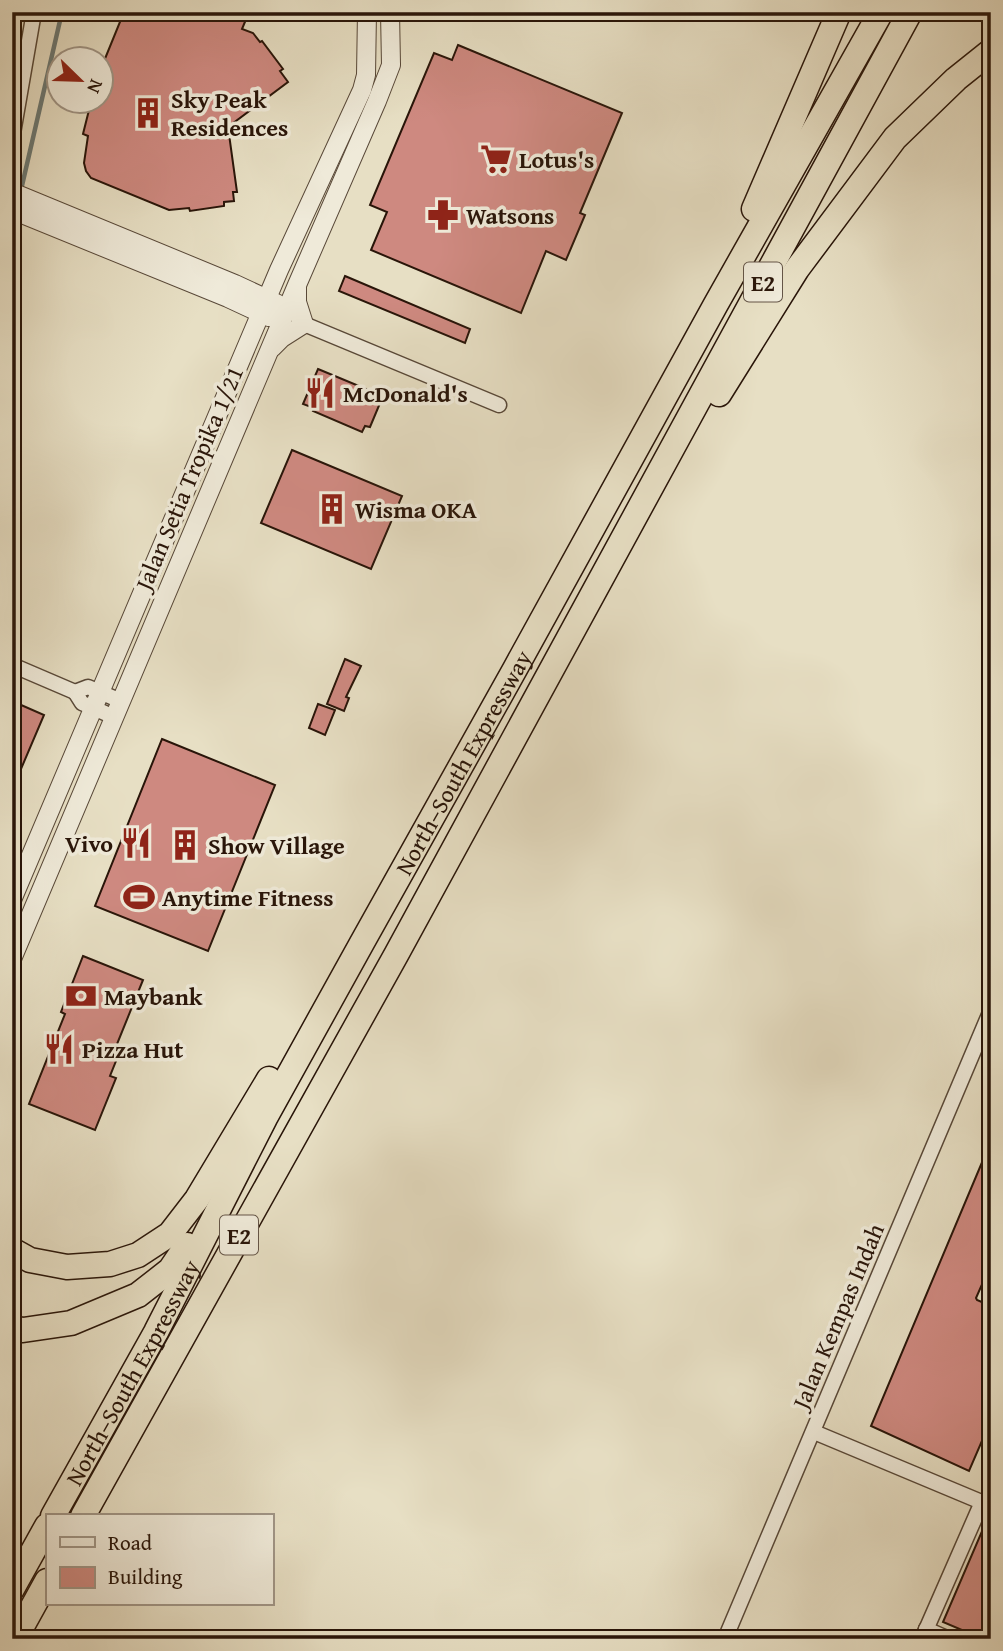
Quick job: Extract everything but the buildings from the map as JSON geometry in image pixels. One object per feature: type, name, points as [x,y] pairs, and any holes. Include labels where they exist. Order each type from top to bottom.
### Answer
[{"type":"highway","points":[[716,304],[746,227],[839,12]]},
{"type":"highway","name":"North–South Expressway","points":[[54,1514],[156,1332],[265,1118],[881,12]]},
{"type":"highway","name":"North–South Expressway","points":[[84,1514],[402,943],[911,12]]},
{"type":"highway","points":[[622,538],[697,428],[797,269],[895,138],[956,79],[991,51]]},
{"type":"highway","points":[[12,1250],[30,1260],[67,1268],[110,1264],[138,1255],[170,1234],[197,1199],[292,1041],[363,941]]},
{"type":"highway","points":[[12,1328],[23,1330],[71,1323],[138,1295],[170,1270],[265,1118]]},
{"type":"highway","points":[[12,1589],[46,1528]]},
{"type":"highway","points":[[15,1639],[46,1583]]},
{"type":"street","points":[[12,139],[34,12]]},
{"type":"street","name":"Jalan Setia Tropika 1/21","points":[[12,900],[246,346],[362,90],[366,75],[367,12]]},
{"type":"street","name":"Jalan Setia Tropika 1/21","points":[[12,959],[391,65],[390,12]]},
{"type":"street","points":[[12,192],[284,316],[499,405]]},
{"type":"street","points":[[12,210],[232,291],[265,280],[279,270]]},
{"type":"street","points":[[297,285],[304,324]]},
{"type":"street","points":[[232,291],[245,332],[246,346]]},
{"type":"street","points":[[269,353],[282,338],[304,324]]},
{"type":"street","points":[[12,665],[75,692],[82,703],[97,700],[118,709]]},
{"type":"street","name":"Jalan Kempas Indah","points":[[726,1639],[991,1010]]},
{"type":"street","points":[[814,1432],[986,1504],[924,1634],[949,1639]]},
{"type":"waterway","points":[[21,190],[62,12]]},
{"type":"place","name":"Sky Peak Residences","points":[[148,113]]},
{"type":"place","name":"Lotus's","points":[[496,159]]},
{"type":"place","name":"Watsons","points":[[443,215]]},
{"type":"place","name":"McDonald's","points":[[320,393]]},
{"type":"place","name":"Wisma OKA","points":[[332,509]]},
{"type":"place","name":"Vivo","points":[[136,843]]},
{"type":"place","name":"Show Village","points":[[185,845]]},
{"type":"place","name":"Anytime Fitness","points":[[139,897]]},
{"type":"place","name":"Maybank","points":[[81,996]]},
{"type":"place","name":"Pizza Hut","points":[[59,1049]]}]
